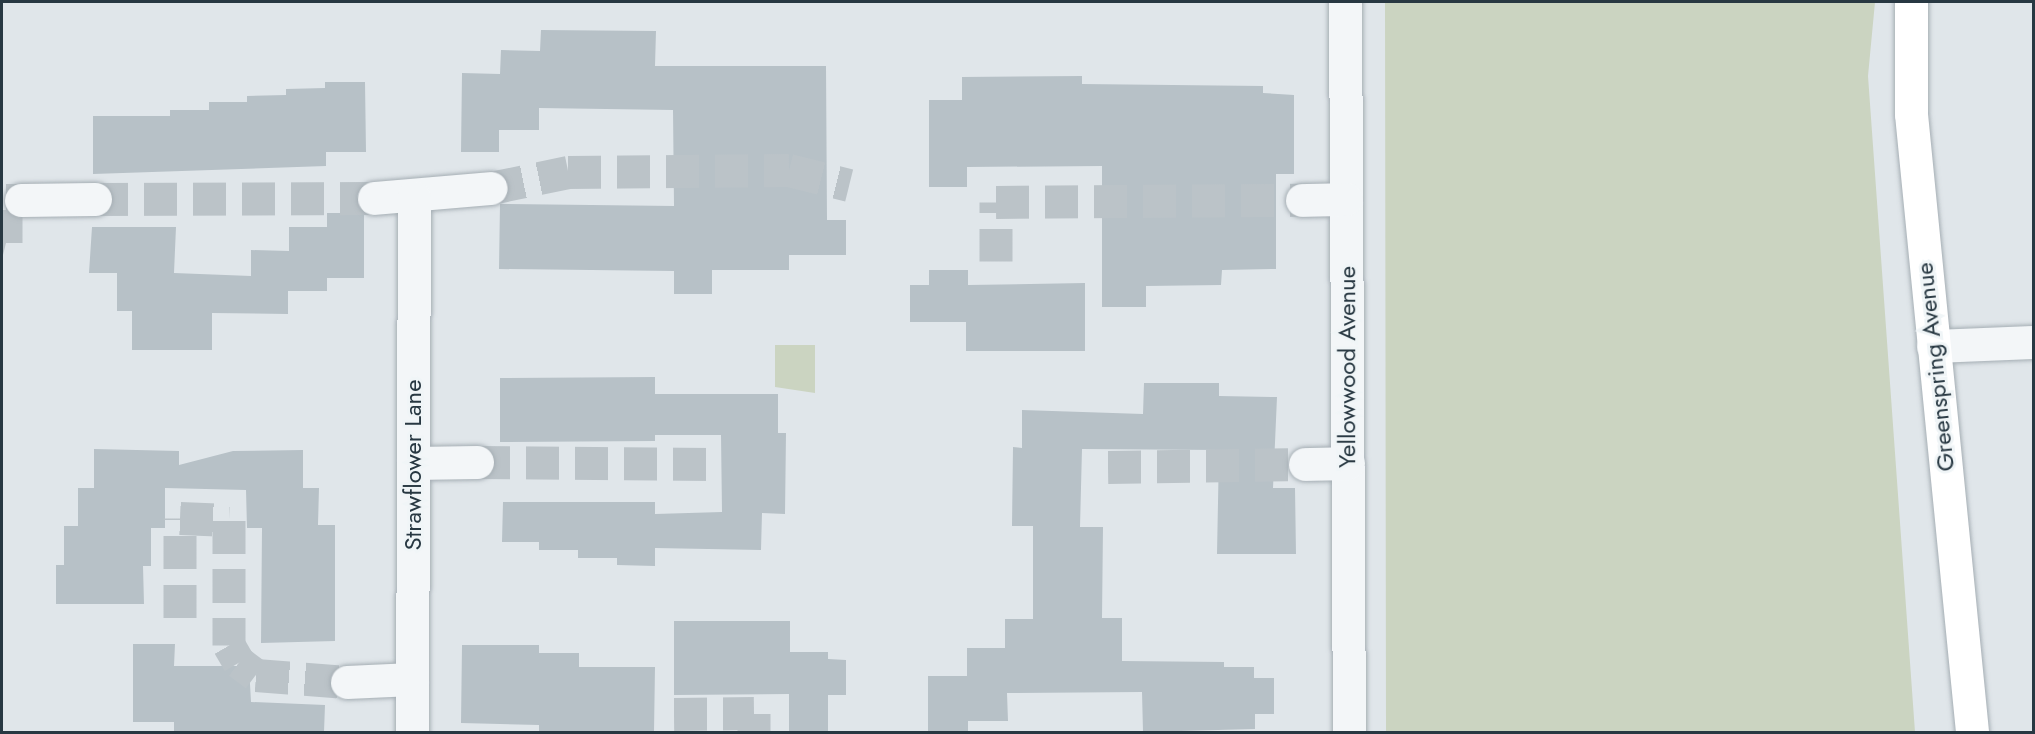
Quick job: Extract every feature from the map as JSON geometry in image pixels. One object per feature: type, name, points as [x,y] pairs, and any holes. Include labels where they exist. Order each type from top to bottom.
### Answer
[{"type":"main road","name":"Greenspring Avenue","points":[[1911,2],[1911,114],[1972,732]]},
{"type":"street","name":"Yellowwood Avenue","points":[[1345,2],[1348,732]]},
{"type":"street","points":[[374,198],[414,197],[491,188]]},
{"type":"street","name":"Strawflower Lane","points":[[412,732],[414,197]]},
{"type":"street","points":[[21,200],[95,199]]},
{"type":"street","points":[[1302,200],[1347,199]]},
{"type":"street","points":[[1933,346],[2034,342]]},
{"type":"street","points":[[413,463],[477,462]]},
{"type":"street","points":[[1305,464],[1348,463]]},
{"type":"street","points":[[347,682],[412,679]]},
{"type":"green space","points":[[1385,2],[1875,2],[1868,76],[1915,732],[1386,732]]},
{"type":"green space","points":[[775,345],[815,345],[815,393],[775,387]]},
{"type":"building","points":[[541,30],[656,31],[655,66],[826,66],[827,220],[846,220],[846,255],[789,255],[789,270],[712,270],[712,294],[674,294],[674,271],[499,269],[500,204],[674,206],[673,110],[539,108],[539,130],[499,130],[499,152],[461,152],[462,73],[500,74],[501,50],[540,51]]},
{"type":"building","points":[[1082,76],[1082,84],[1263,86],[1263,93],[1294,95],[1294,174],[1276,174],[1276,269],[1222,270],[1221,285],[1146,286],[1146,307],[1102,307],[1102,166],[967,167],[967,187],[929,187],[929,100],[962,100],[962,77]]},
{"type":"building","points":[[325,82],[365,82],[366,152],[326,152],[326,166],[93,174],[93,116],[170,116],[170,110],[209,110],[209,102],[247,102],[247,96],[286,95],[286,89],[325,88]]},
{"type":"building","points":[[327,213],[364,213],[364,278],[327,278],[327,291],[288,291],[288,314],[212,313],[212,350],[132,350],[132,311],[117,311],[117,273],[89,273],[92,227],[176,227],[174,273],[251,276],[251,250],[289,251],[289,227],[327,227]]},
{"type":"building","points":[[929,270],[968,270],[968,285],[1085,283],[1085,351],[966,351],[966,322],[910,322],[910,285],[929,285]]},
{"type":"building","points":[[655,377],[655,394],[778,394],[778,433],[786,433],[785,514],[762,513],[761,550],[655,548],[655,566],[617,565],[617,558],[578,558],[578,550],[539,550],[539,542],[502,542],[503,502],[655,502],[655,514],[722,512],[721,435],[655,435],[655,441],[500,442],[500,378]]},
{"type":"building","points":[[1144,383],[1219,383],[1219,396],[1277,397],[1273,488],[1295,488],[1296,554],[1217,554],[1219,450],[1082,449],[1080,527],[1103,527],[1102,618],[1122,618],[1122,661],[1224,662],[1224,667],[1254,667],[1254,678],[1274,678],[1274,714],[1255,714],[1255,729],[1143,732],[1142,692],[1007,693],[1008,721],[968,721],[968,732],[928,732],[928,676],[967,676],[967,648],[1005,648],[1005,619],[1033,619],[1033,526],[1012,526],[1013,447],[1022,448],[1022,410],[1143,414]]},
{"type":"building","points":[[94,449],[179,451],[179,465],[233,451],[303,450],[303,488],[319,488],[318,525],[335,525],[335,641],[261,643],[262,528],[247,528],[246,490],[165,488],[165,528],[151,528],[151,566],[143,566],[144,604],[56,604],[56,565],[64,565],[64,526],[78,526],[78,488],[94,488]]},
{"type":"building","points":[[674,621],[790,621],[790,652],[828,652],[828,659],[846,660],[846,695],[828,695],[828,732],[789,732],[789,694],[674,695]]},
{"type":"building","points":[[133,644],[175,644],[174,666],[249,666],[251,702],[325,705],[324,732],[174,732],[174,722],[133,722]]},
{"type":"building","points":[[462,645],[539,645],[539,653],[579,653],[579,667],[655,667],[654,732],[539,732],[539,725],[461,723]]},
{"type":"tunnel","points":[[491,188],[568,172],[789,170],[849,185]]},
{"type":"tunnel","points":[[95,199],[374,198]]},
{"type":"tunnel","points":[[2,242],[6,243],[6,200],[21,200]]},
{"type":"tunnel","points":[[996,261],[996,202],[1302,200]]},
{"type":"tunnel","points":[[477,462],[712,464]]},
{"type":"tunnel","points":[[1108,467],[1305,464]]},
{"type":"tunnel","points":[[180,618],[180,518],[229,520],[229,645],[239,662],[256,675],[347,682]]},
{"type":"tunnel","points":[[674,714],[754,713],[754,732]]}]
